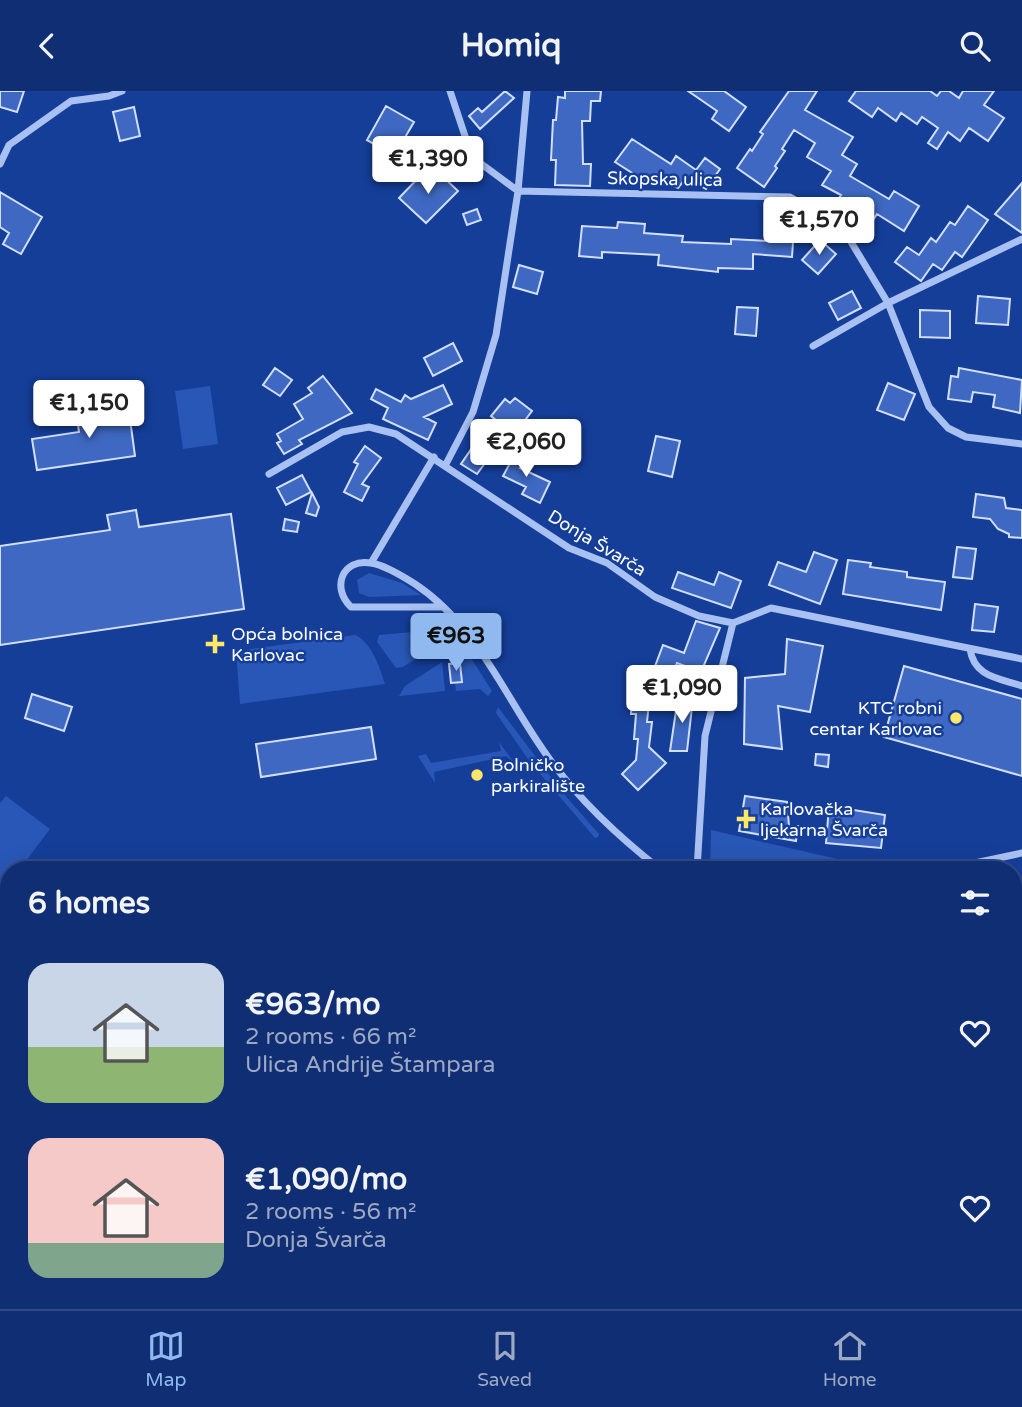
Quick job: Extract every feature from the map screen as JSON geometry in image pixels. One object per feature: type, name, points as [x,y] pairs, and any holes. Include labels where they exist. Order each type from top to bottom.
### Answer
[{"type":"street","points":[[0,164],[9,145],[71,101],[109,96],[122,91]]},
{"type":"street","points":[[450,91],[472,157],[518,191]]},
{"type":"street","points":[[446,464],[473,412],[487,374],[518,191],[527,91]]},
{"type":"street","name":"Skopska ulica","points":[[518,191],[790,197],[842,227],[888,303],[929,407],[948,428],[966,437],[1022,444]]},
{"type":"street","points":[[813,346],[888,303],[1022,239]]},
{"type":"street","name":"Donja Švarča","points":[[269,474],[342,432],[369,427],[396,434],[446,464],[569,548],[607,563],[655,597],[699,616],[733,623]]},
{"type":"street","points":[[371,563],[434,457]]},
{"type":"street","points":[[441,607],[351,607],[341,597],[339,584],[344,572],[355,565],[371,563],[415,584],[441,607],[468,633],[489,660],[505,692],[551,761],[617,836],[649,861]]},
{"type":"street","points":[[698,861],[705,736],[733,623],[771,608],[1022,659]]},
{"type":"street","points":[[970,649],[971,660],[979,671],[1022,686]]},
{"type":"street","points":[[984,861],[1022,853]]},
{"type":"shaded area","points":[[210,386],[218,444],[183,449],[175,391]]},
{"type":"shaded area","points":[[369,573],[402,583],[421,595],[369,597],[359,593],[357,580]]},
{"type":"shaded area","points":[[424,631],[424,638],[429,639],[432,648],[403,667],[396,668],[377,642],[379,635]]},
{"type":"shaded area","points":[[355,635],[370,649],[385,684],[240,704],[236,651]]},
{"type":"shaded area","points":[[461,653],[468,653],[492,691],[488,696],[480,689],[456,691],[455,683],[461,682],[460,663],[449,664],[449,659]]},
{"type":"shaded area","points":[[442,662],[445,691],[399,696],[405,686]]},
{"type":"shaded area","points":[[498,707],[563,793],[599,834],[598,837],[595,838],[530,762],[496,713]]},
{"type":"shaded area","points":[[499,742],[515,764],[506,756],[434,772],[435,783],[418,756],[426,754],[431,763],[501,751]]},
{"type":"shaded area","points":[[6,796],[50,829],[26,861],[0,861],[0,803]]},
{"type":"shaded area","points":[[711,830],[846,861],[710,861]]},
{"type":"building","points":[[0,91],[24,91],[17,112],[0,107]]},
{"type":"building","points":[[505,91],[514,98],[480,129],[469,116],[478,108],[482,112]]},
{"type":"building","points":[[565,91],[601,91],[600,101],[591,101],[590,121],[582,121],[583,164],[591,164],[590,186],[555,185],[556,160],[551,160],[553,120],[556,120],[558,97],[565,98]]},
{"type":"building","points":[[688,91],[724,91],[746,107],[729,131],[712,119],[717,111]]},
{"type":"building","points":[[789,91],[817,91],[805,110],[853,137],[842,155],[857,164],[850,176],[889,199],[894,191],[919,206],[904,231],[877,214],[871,223],[838,200],[841,195],[822,185],[831,171],[807,157],[815,143],[794,130],[782,149],[785,151],[775,166],[777,168],[764,187],[737,168],[750,149],[752,151],[763,134],[760,132]]},
{"type":"building","points":[[856,91],[930,91],[937,96],[941,91],[949,91],[959,98],[963,91],[994,91],[984,105],[1004,118],[988,141],[969,128],[960,141],[948,132],[937,149],[928,143],[938,128],[922,117],[917,124],[901,113],[896,121],[878,108],[872,117],[849,101]]},
{"type":"building","points":[[386,106],[414,122],[400,146],[413,153],[404,167],[386,157],[388,152],[367,140]]},
{"type":"building","points":[[134,107],[140,136],[120,141],[113,112]]},
{"type":"building","points":[[632,139],[671,164],[676,156],[696,170],[705,158],[720,169],[706,189],[686,178],[678,188],[657,177],[651,185],[615,162]]},
{"type":"building","points":[[424,172],[434,181],[440,174],[458,191],[426,223],[399,198]]},
{"type":"building","points":[[1022,183],[1022,233],[995,214]]},
{"type":"building","points":[[0,192],[42,217],[21,254],[3,244],[9,233],[0,227]]},
{"type":"building","points":[[968,206],[988,220],[962,257],[955,252],[942,270],[933,264],[921,281],[895,262],[907,247],[919,255],[931,238],[936,242],[950,222],[955,225]]},
{"type":"building","points":[[477,209],[481,220],[467,225],[463,214]]},
{"type":"building","points":[[618,222],[645,224],[644,233],[683,236],[682,242],[731,244],[731,239],[769,241],[770,226],[794,228],[792,257],[753,254],[753,269],[718,268],[718,272],[658,265],[659,255],[602,252],[602,258],[579,256],[582,226],[617,228]]},
{"type":"building","points":[[820,240],[836,254],[818,274],[802,260]]},
{"type":"building","points":[[519,265],[543,272],[537,294],[513,287]]},
{"type":"building","points":[[852,291],[861,308],[838,320],[829,303]]},
{"type":"building","points":[[978,296],[1010,299],[1008,325],[976,323]]},
{"type":"building","points":[[737,307],[758,308],[756,336],[735,334]]},
{"type":"building","points":[[920,310],[950,311],[950,338],[920,337]]},
{"type":"building","points":[[453,343],[462,361],[433,376],[424,358]]},
{"type":"building","points":[[275,368],[292,380],[280,396],[263,385]]},
{"type":"building","points":[[959,368],[1022,380],[1020,413],[993,407],[995,395],[973,392],[971,402],[948,399],[951,376],[958,377]]},
{"type":"building","points":[[323,376],[352,413],[299,440],[302,444],[284,454],[277,443],[281,441],[277,434],[303,419],[294,404],[312,393],[308,388]]},
{"type":"building","points":[[888,383],[915,394],[904,420],[877,410]]},
{"type":"building","points":[[443,385],[452,404],[424,417],[436,423],[428,440],[383,419],[388,408],[371,399],[376,389],[401,402],[405,395],[411,399]]},
{"type":"building","points":[[515,398],[532,411],[519,428],[513,423],[508,430],[491,416],[505,399],[510,403]]},
{"type":"building","points":[[128,404],[135,456],[37,470],[32,439],[79,432],[76,411]]},
{"type":"building","points":[[656,436],[680,441],[672,477],[648,471]]},
{"type":"building","points":[[365,446],[381,458],[362,484],[369,487],[362,501],[344,492],[358,464],[354,462]]},
{"type":"building","points":[[472,448],[488,459],[477,474],[461,464]]},
{"type":"building","points":[[516,452],[526,458],[520,468],[550,482],[540,503],[522,494],[526,487],[503,476]]},
{"type":"building","points":[[302,475],[311,492],[286,505],[277,488]]},
{"type":"building","points":[[312,493],[319,507],[316,516],[306,513]]},
{"type":"building","points":[[976,494],[1004,498],[1006,508],[1022,510],[1022,538],[1009,537],[1009,534],[998,529],[990,519],[973,517]]},
{"type":"building","points":[[136,510],[139,527],[231,514],[244,609],[0,645],[0,546],[110,530],[107,515]]},
{"type":"building","points":[[285,519],[299,522],[297,532],[283,530]]},
{"type":"building","points":[[957,547],[976,549],[972,579],[953,577]]},
{"type":"building","points":[[814,552],[837,560],[820,604],[769,585],[778,562],[806,572]]},
{"type":"building","points":[[848,560],[871,563],[870,567],[907,572],[907,577],[945,582],[941,610],[843,594]]},
{"type":"building","points":[[678,572],[714,585],[719,572],[741,581],[731,608],[672,588]]},
{"type":"building","points":[[975,604],[998,607],[994,632],[972,630]]},
{"type":"building","points":[[696,621],[720,628],[701,672],[677,663],[673,674],[665,671],[661,688],[648,685],[663,645],[684,653]]},
{"type":"building","points":[[434,628],[434,638],[424,639],[423,629]]},
{"type":"building","points":[[787,639],[823,646],[810,712],[778,706],[782,749],[744,744],[745,678],[785,674]]},
{"type":"building","points":[[460,663],[462,682],[451,683],[449,664]]},
{"type":"building","name":"KTC robni centar Karlovac","points":[[904,666],[1022,699],[1022,776],[884,737]]},
{"type":"building","points":[[633,691],[650,693],[647,722],[652,722],[649,747],[666,763],[638,790],[622,774],[636,760],[636,714],[631,714]]},
{"type":"building","points":[[32,694],[72,707],[64,731],[25,718]]},
{"type":"building","points":[[678,697],[693,698],[687,751],[670,751]]},
{"type":"building","points":[[371,727],[376,759],[261,777],[256,744]]},
{"type":"building","points":[[816,754],[829,755],[828,767],[815,765]]},
{"type":"building","points":[[745,796],[787,802],[789,826],[798,826],[796,841],[739,831]]},
{"type":"building","points":[[829,806],[885,815],[881,848],[826,843]]},
{"type":"place","name":"Opća bolnica Karlovac","points":[[215,644]]},
{"type":"place","name":"KTC robni centar Karlovac","points":[[956,718]]},
{"type":"place","name":"Bolničko parkiralište","points":[[477,775]]},
{"type":"place","name":"Karlovačka ljekarna Švarča","points":[[746,819]]}]
